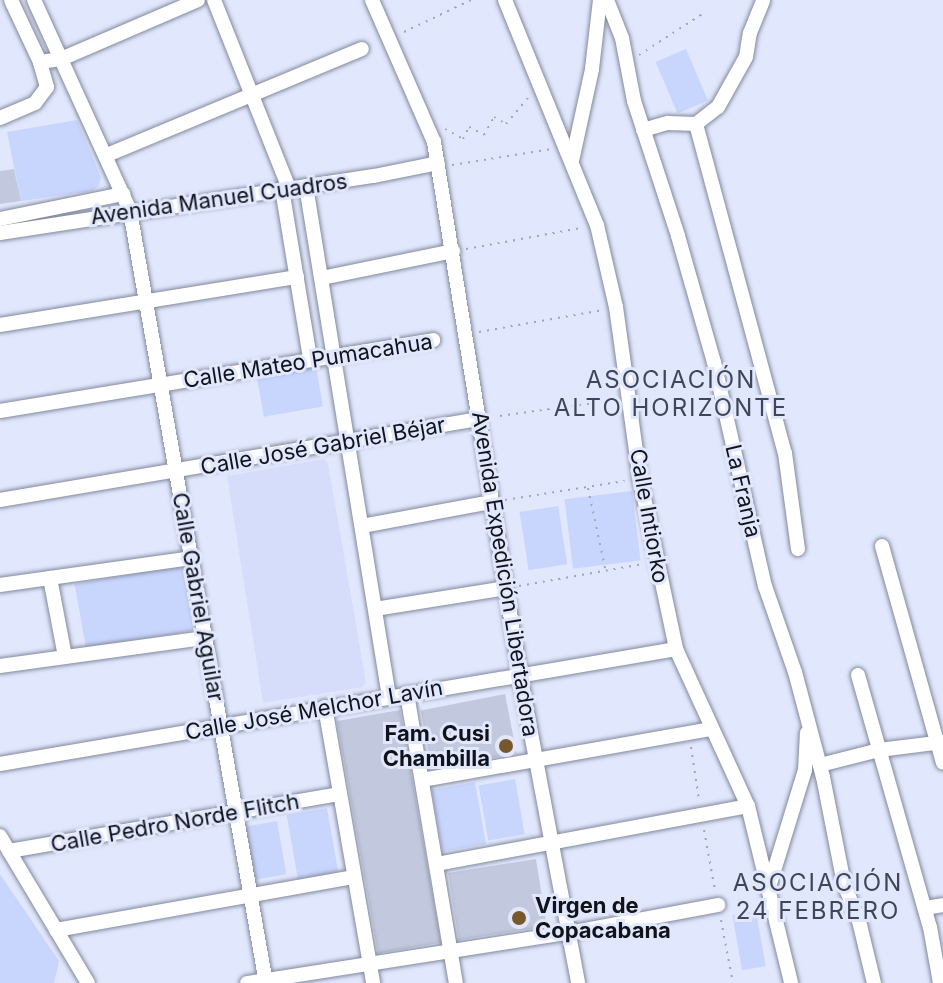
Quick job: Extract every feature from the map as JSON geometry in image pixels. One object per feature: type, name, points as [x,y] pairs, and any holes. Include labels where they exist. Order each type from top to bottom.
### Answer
[{"type":"street","points":[[0,118],[35,103],[47,87],[40,62],[11,0]]},
{"type":"street","name":"Calle Gabriel Aguilar","points":[[34,0],[130,211],[266,982]]},
{"type":"street","points":[[40,62],[61,59],[198,0]]},
{"type":"street","points":[[214,0],[286,189],[310,358]]},
{"type":"street","name":"Avenida Expedición Libertadora","points":[[372,0],[429,127],[438,165],[520,675],[578,983]]},
{"type":"street","name":"Calle Intiorko","points":[[505,0],[597,225],[616,307],[640,479],[676,649],[748,806],[790,983]]},
{"type":"street","points":[[572,161],[595,56],[600,0]]},
{"type":"street","name":"La Franja","points":[[607,0],[627,61],[643,130],[702,320],[765,586],[795,672],[820,765],[844,884],[859,921],[874,983]]},
{"type":"street","points":[[643,130],[668,123],[696,124],[727,97],[746,57],[750,33],[763,0]]},
{"type":"street","points":[[107,155],[251,92],[362,49]]},
{"type":"street","points":[[696,124],[785,453],[798,549]]},
{"type":"street","name":"Avenida Manuel Cuadros","points":[[0,233],[438,165]]},
{"type":"street","points":[[306,186],[389,697]]},
{"type":"street","name":"Avenida Manuel Cuadros","points":[[0,219],[123,194]]},
{"type":"street","points":[[322,278],[453,251]]},
{"type":"street","points":[[0,325],[297,277]]},
{"type":"street","name":"Calle Mateo Pumacahua","points":[[0,411],[433,340]]},
{"type":"street","name":"Calle José Gabriel Béjar","points":[[0,500],[479,419]]},
{"type":"street","points":[[362,526],[492,502]]},
{"type":"street","points":[[882,546],[940,742],[943,763]]},
{"type":"street","points":[[0,585],[191,558]]},
{"type":"street","points":[[50,578],[65,657]]},
{"type":"street","points":[[375,609],[506,588]]},
{"type":"street","points":[[0,666],[205,638]]},
{"type":"street","name":"Calle José Melchor Lavín","points":[[0,764],[676,649]]},
{"type":"street","points":[[858,675],[925,908],[940,983]]},
{"type":"street","points":[[407,694],[456,983]]},
{"type":"street","points":[[325,707],[373,983]]},
{"type":"street","points":[[769,887],[805,770],[807,725]]},
{"type":"street","points":[[422,780],[712,729]]},
{"type":"street","points":[[820,765],[879,750],[940,742]]},
{"type":"street","name":"Calle Pedro Norde Flitch","points":[[9,851],[340,794]]},
{"type":"street","points":[[436,864],[748,806]]},
{"type":"street","points":[[0,836],[88,983]]},
{"type":"street","points":[[56,930],[354,877]]},
{"type":"street","points":[[247,983],[568,933],[718,905]]},
{"type":"street","points":[[925,908],[943,905]]},
{"type":"street","points":[[784,983],[790,983]]},
{"type":"path","points":[[388,39],[471,0]]},
{"type":"path","points":[[627,61],[672,36],[704,13]]},
{"type":"path","points":[[429,127],[441,128],[463,139],[469,127],[484,135],[494,117],[506,124],[540,84]]},
{"type":"path","points":[[438,165],[565,147]]},
{"type":"path","points":[[453,251],[597,225]]},
{"type":"path","points":[[466,335],[616,307]]},
{"type":"path","points":[[479,419],[600,402]]},
{"type":"path","points":[[492,502],[640,479]]},
{"type":"path","points":[[588,487],[605,569]]},
{"type":"path","points":[[506,588],[656,562]]},
{"type":"path","points":[[689,734],[733,983]]},
{"type":"shaded area","points":[[686,49],[708,101],[678,113],[656,62]]},
{"type":"shaded area","points":[[77,120],[101,177],[99,186],[92,191],[21,201],[7,132]]},
{"type":"shaded area","points":[[316,367],[323,406],[264,417],[257,377]]},
{"type":"shaded area","points":[[324,459],[328,463],[366,682],[363,687],[263,703],[227,476]]},
{"type":"shaded area","points":[[632,491],[641,560],[573,569],[565,499]]},
{"type":"shaded area","points":[[558,506],[567,564],[529,570],[519,512]]},
{"type":"shaded area","points":[[184,565],[195,630],[86,649],[75,584]]},
{"type":"shaded area","points":[[515,779],[525,834],[488,841],[479,785]]},
{"type":"shaded area","points":[[475,782],[486,844],[443,852],[432,790]]},
{"type":"shaded area","points":[[327,808],[338,873],[298,880],[287,815]]},
{"type":"shaded area","points":[[277,821],[286,874],[254,880],[245,827]]},
{"type":"shaded area","points":[[0,874],[59,961],[54,983],[0,983]]},
{"type":"shaded area","points":[[756,911],[766,966],[742,970],[732,915]]},
{"type":"building","points":[[14,169],[21,201],[0,204],[0,171]]},
{"type":"building","points":[[505,694],[516,753],[432,769],[421,710]]},
{"type":"building","points":[[400,710],[441,942],[378,954],[337,721]]},
{"type":"building","points":[[536,859],[547,926],[459,940],[448,873]]},
{"type":"place","name":"Fam. Cusi Chambilla","points":[[506,746]]},
{"type":"place","name":"Virgen de Copacabana","points":[[519,918]]},
{"type":"district","name":"ASOCIACIÓN ALTO HORIZONTE","points":[[671,394]]},
{"type":"district","name":"ASOCIACIÓN 24 FEBRERO","points":[[818,897]]}]
